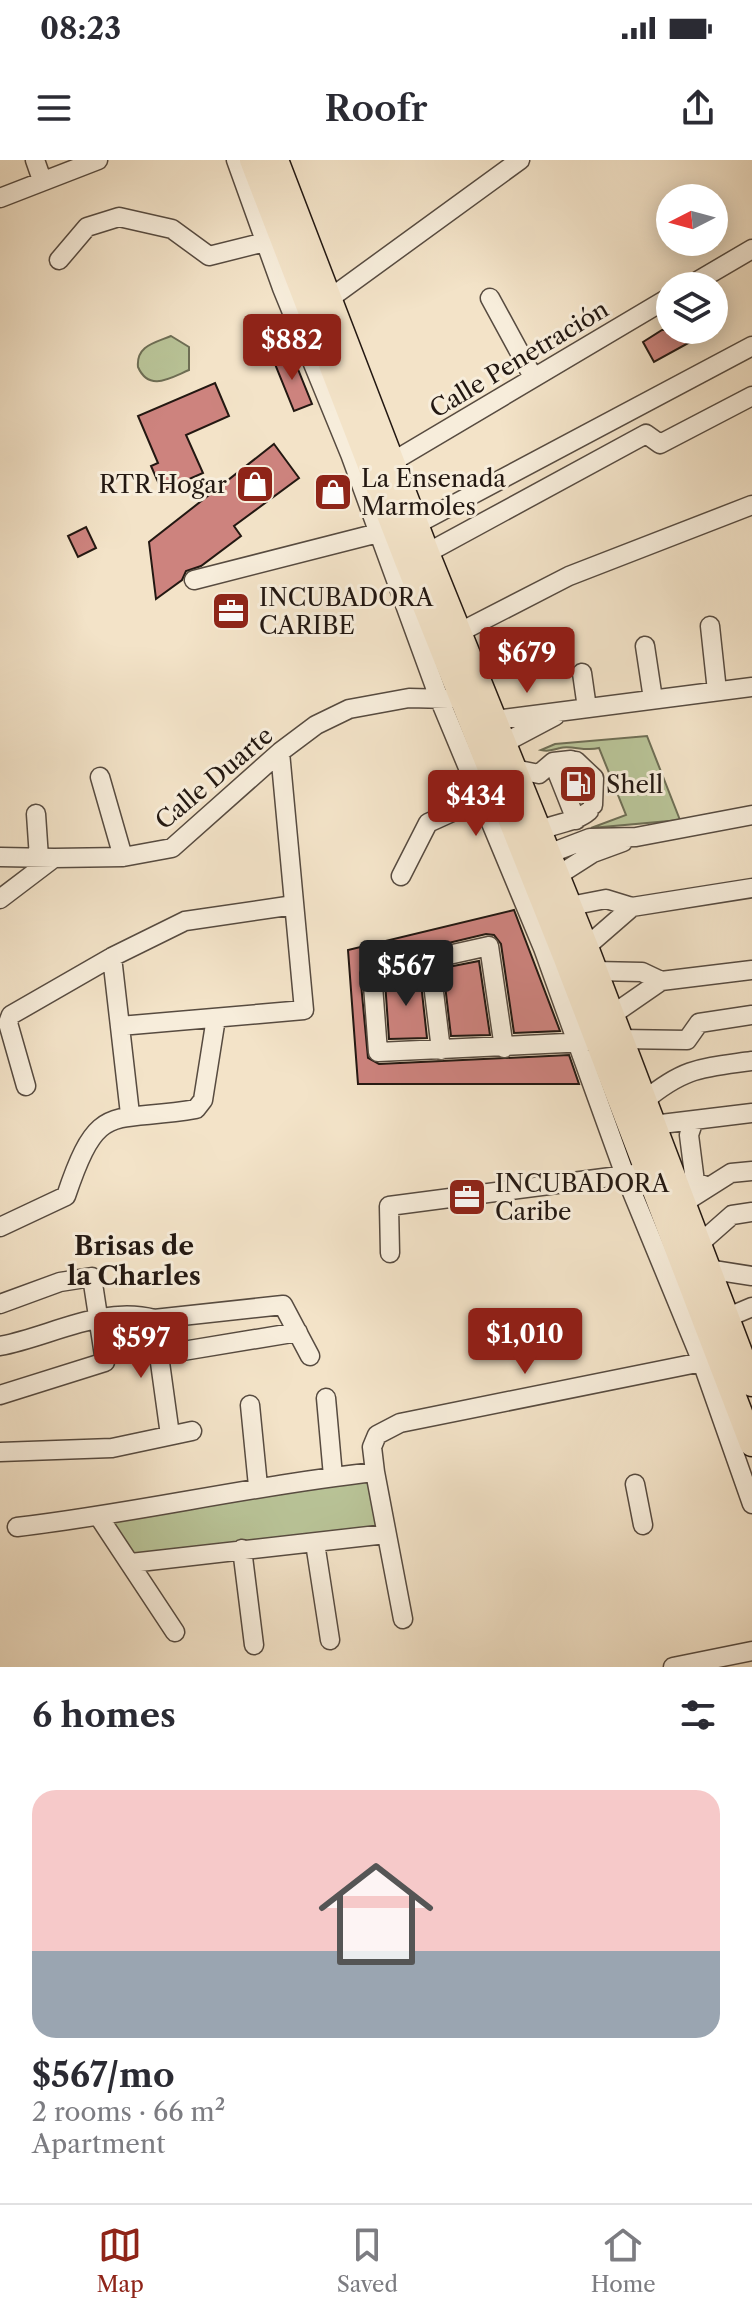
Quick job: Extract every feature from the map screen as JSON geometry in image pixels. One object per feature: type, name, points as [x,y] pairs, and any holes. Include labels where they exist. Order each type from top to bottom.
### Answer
[{"type":"main road","points":[[252,160],[396,529],[451,698],[599,1041],[636,1174],[710,1361],[752,1444]]},
{"type":"main road","points":[[276,160],[392,462],[396,529],[427,553],[612,1015],[599,1041]]},
{"type":"main road","points":[[599,1041],[644,1101],[750,1374]]},
{"type":"street","points":[[35,160],[42,180]]},
{"type":"street","points":[[0,198],[98,160]]},
{"type":"street","points":[[236,160],[265,242],[396,529]]},
{"type":"street","points":[[329,299],[520,160]]},
{"type":"street","points":[[59,260],[87,227],[119,217],[172,229],[209,256],[265,242]]},
{"type":"street","points":[[713,272],[752,249]]},
{"type":"street","points":[[490,298],[533,377]]},
{"type":"street","name":"Calle Penetración","points":[[392,462],[656,305]]},
{"type":"street","points":[[194,580],[396,529],[752,346]]},
{"type":"street","points":[[427,553],[646,434],[660,444],[752,396]]},
{"type":"street","points":[[460,632],[569,576],[752,505]]},
{"type":"street","points":[[710,626],[717,691]]},
{"type":"street","points":[[645,646],[653,699]]},
{"type":"street","points":[[582,673],[587,708]]},
{"type":"street","points":[[495,720],[752,687]]},
{"type":"street","name":"Calle Duarte","points":[[0,857],[123,857],[172,848],[280,752],[316,725],[349,709],[409,698],[451,698]]},
{"type":"street","points":[[451,698],[483,798],[599,1041]]},
{"type":"street","points":[[504,743],[564,711]]},
{"type":"street","points":[[120,1026],[304,1010],[280,752]]},
{"type":"street","points":[[514,769],[577,785],[561,821],[539,831]]},
{"type":"street","points":[[100,777],[123,857]]},
{"type":"street","points":[[401,876],[428,823],[483,798]]},
{"type":"street","points":[[0,899],[46,858],[36,814]]},
{"type":"street","points":[[552,865],[636,837],[752,815]]},
{"type":"street","points":[[570,906],[606,899],[632,907],[752,888]]},
{"type":"street","points":[[26,1086],[8,1023],[11,1015],[112,957],[185,921],[294,905]]},
{"type":"street","points":[[586,947],[632,907]]},
{"type":"street","points":[[504,1048],[489,946],[372,972],[378,1052],[504,1048],[599,1041],[687,1040]]},
{"type":"street","points":[[112,957],[130,1114]]},
{"type":"street","points":[[430,959],[441,1050]]},
{"type":"street","points":[[612,1015],[661,981],[752,970]]},
{"type":"street","points":[[595,971],[642,972],[661,981]]},
{"type":"street","points":[[689,1070],[687,1040],[699,1023],[752,1015]]},
{"type":"street","points":[[0,1227],[66,1196],[78,1160],[96,1128],[130,1114],[196,1109],[203,1100],[216,1018]]},
{"type":"street","points":[[644,1101],[669,1080],[689,1070],[752,1061]]},
{"type":"street","points":[[653,1125],[752,1113]]},
{"type":"street","points":[[694,1120],[689,1135],[695,1182],[706,1186]]},
{"type":"street","points":[[682,1204],[731,1173],[752,1171]]},
{"type":"street","points":[[390,1253],[389,1206],[636,1174]]},
{"type":"street","points":[[698,1245],[732,1215],[752,1212]]},
{"type":"street","points":[[707,1269],[748,1274],[752,1292]]},
{"type":"street","points":[[0,1304],[60,1282],[92,1277],[105,1364],[0,1395]]},
{"type":"street","points":[[0,1346],[99,1319],[142,1315],[154,1319],[284,1305],[310,1356]]},
{"type":"street","points":[[726,1318],[752,1307]]},
{"type":"street","points":[[154,1319],[170,1435]]},
{"type":"street","points":[[159,1355],[298,1332]]},
{"type":"street","points":[[403,1619],[372,1447],[377,1435],[400,1423],[710,1361],[752,1504]]},
{"type":"street","points":[[326,1398],[333,1476]]},
{"type":"street","points":[[250,1405],[258,1486]]},
{"type":"street","points":[[0,1452],[112,1448],[192,1431]]},
{"type":"street","points":[[17,1527],[99,1517],[258,1486],[375,1472]]},
{"type":"street","points":[[635,1484],[643,1525]]},
{"type":"street","points":[[99,1517],[175,1632]]},
{"type":"street","points":[[131,1563],[386,1534]]},
{"type":"street","points":[[315,1543],[330,1640]]},
{"type":"street","points":[[242,1549],[254,1645]]},
{"type":"street","points":[[673,1667],[752,1651]]},
{"type":"green space","points":[[171,336],[189,347],[189,370],[160,381],[148,379],[138,367],[140,354],[147,346]]},
{"type":"green space","points":[[647,736],[680,820],[591,828],[626,815],[599,748],[541,750],[555,744]]},
{"type":"green space","points":[[369,1480],[377,1527],[137,1559],[110,1529],[112,1519]]},
{"type":"building","points":[[656,334],[656,344],[687,344],[654,362],[643,342]]},
{"type":"building","points":[[291,352],[312,404],[294,411],[273,359]]},
{"type":"building","points":[[215,383],[229,416],[186,435],[203,473],[162,491],[151,466],[158,463],[138,416]]},
{"type":"building","points":[[274,444],[299,478],[234,526],[241,536],[201,566],[186,571],[182,580],[156,599],[149,542]]},
{"type":"building","points":[[86,527],[96,548],[78,557],[68,536]]},
{"type":"building","points":[[514,910],[560,1031],[514,1033],[501,944],[494,935],[486,934],[364,963],[360,973],[368,1058],[379,1064],[569,1055],[579,1084],[358,1084],[348,950]]},
{"type":"building","points":[[479,961],[490,1035],[451,1036],[443,968]]},
{"type":"building","points":[[420,974],[427,1038],[389,1039],[385,981]]},
{"type":"tunnel","points":[[573,787],[584,782]]},
{"type":"place","name":"RTR Hogar","points":[[255,484]]},
{"type":"place","name":"La Ensenada Marmoles","points":[[333,492]]},
{"type":"place","name":"INCUBADORA CARIBE","points":[[231,611]]},
{"type":"place","name":"Shell","points":[[578,784]]},
{"type":"place","name":"INCUBADORA Caribe","points":[[467,1197]]},
{"type":"district","name":"Brisas de la Charles","points":[[134,1261]]}]
